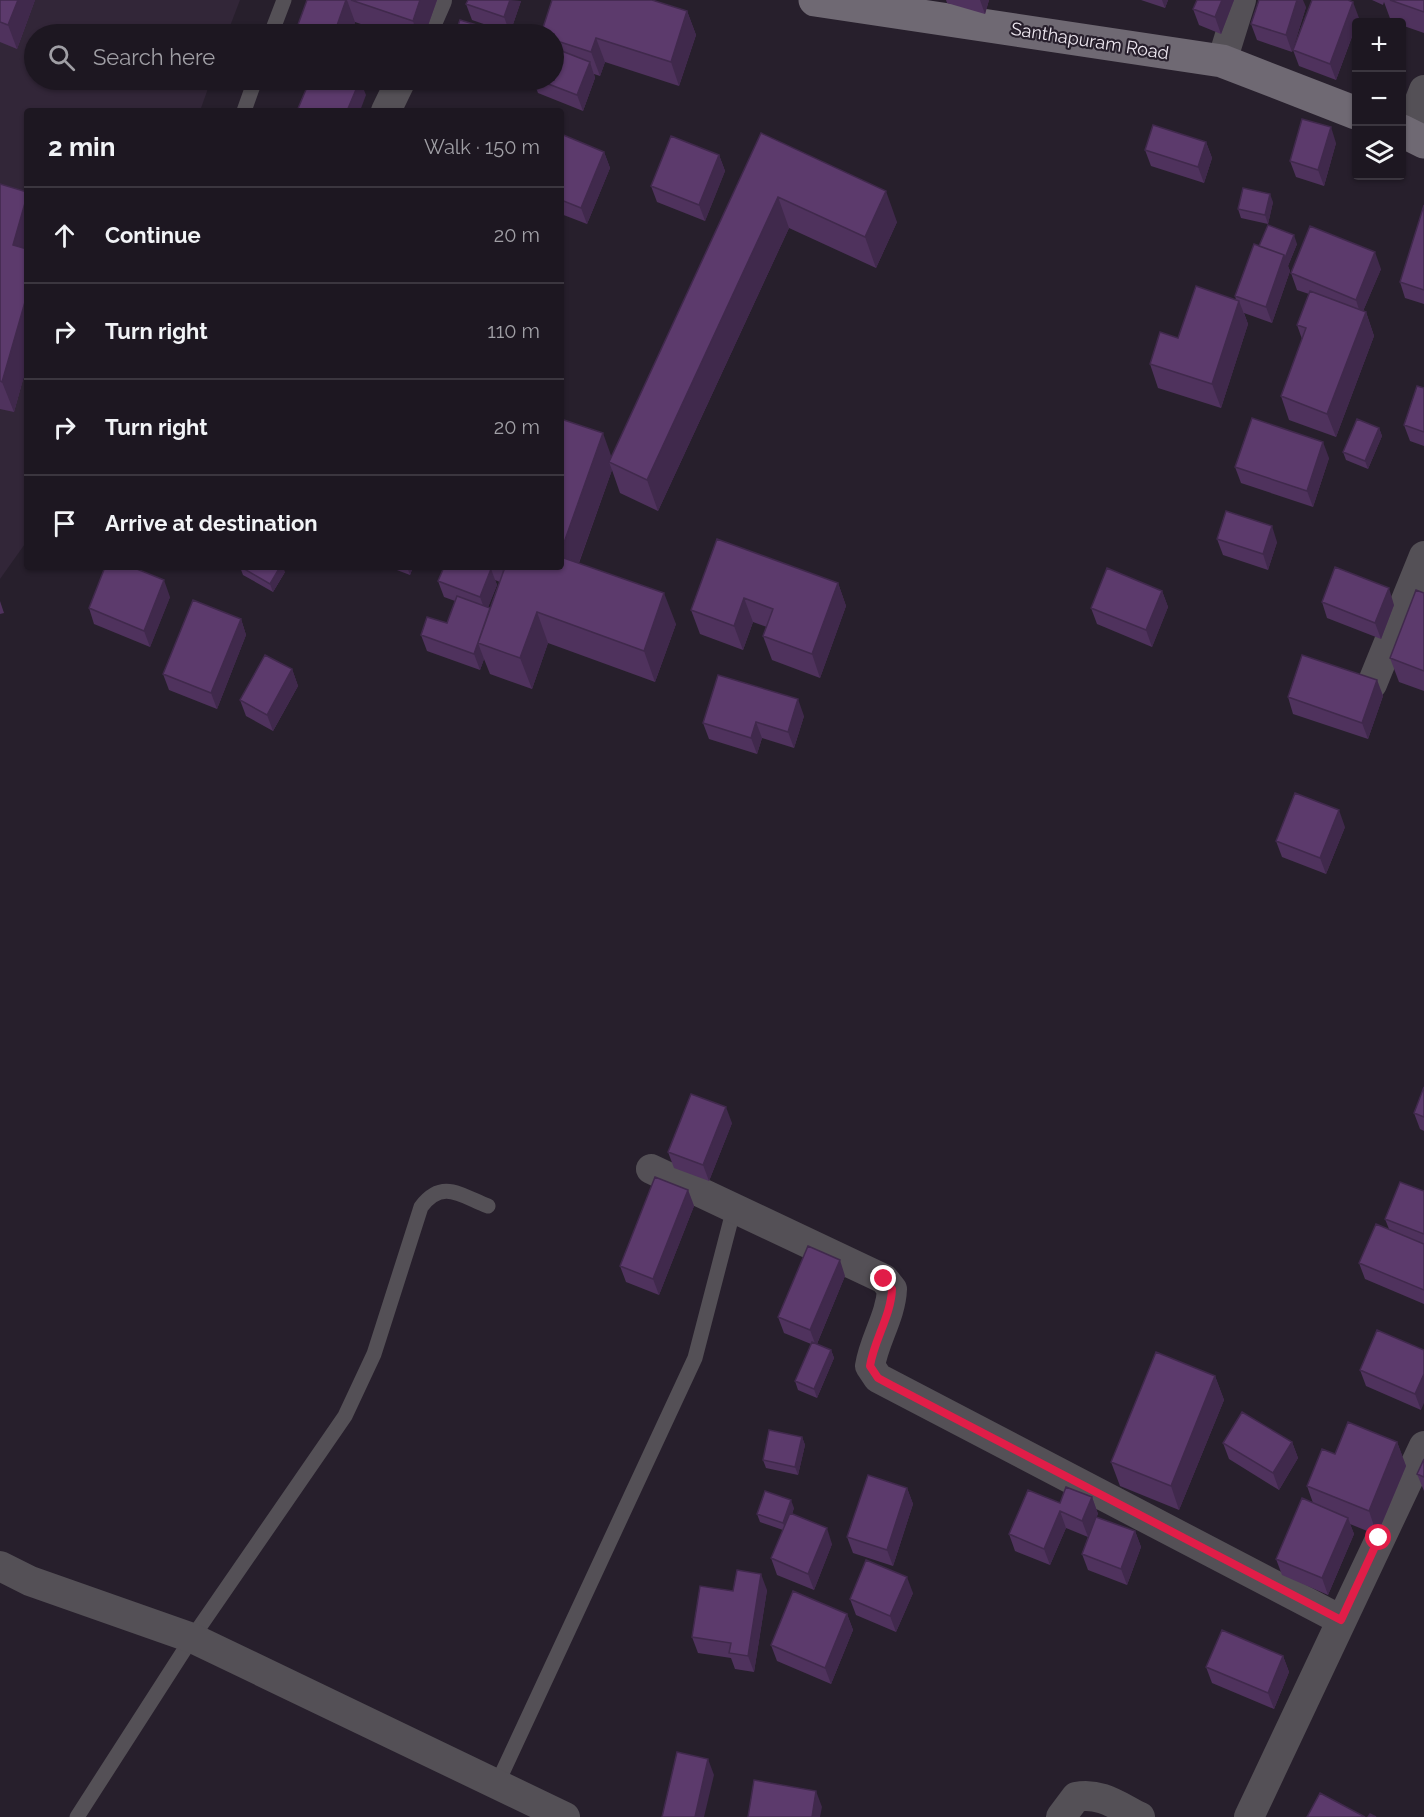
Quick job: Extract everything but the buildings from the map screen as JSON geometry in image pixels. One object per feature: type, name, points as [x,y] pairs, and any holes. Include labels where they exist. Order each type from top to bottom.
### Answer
[{"type":"main road","name":"Santhapuram Road","points":[[815,0],[1222,61],[1352,111]]},
{"type":"street","points":[[426,24],[437,0]]},
{"type":"street","points":[[1222,61],[1241,0]]},
{"type":"street","points":[[387,108],[396,90]]},
{"type":"street","points":[[1411,135],[1424,90]]},
{"type":"street","points":[[1372,684],[1424,556]]},
{"type":"street","points":[[651,1169],[884,1279],[892,1289],[892,1302],[873,1351],[870,1366],[878,1378],[1341,1620]]},
{"type":"street","points":[[1249,1817],[1424,1446]]},
{"type":"street","points":[[0,1566],[30,1581],[192,1638],[565,1817]]},
{"type":"street","points":[[1061,1817],[1076,1797],[1089,1794],[1105,1798],[1140,1817]]},
{"type":"lane","points":[[275,24],[284,0]]},
{"type":"lane","points":[[245,108],[251,90]]},
{"type":"lane","points":[[77,1817],[192,1638],[345,1416],[374,1354],[421,1207],[431,1194],[443,1190],[488,1206]]},
{"type":"lane","points":[[497,1785],[695,1358],[734,1208]]},
{"type":"shaded area","points":[[0,0],[240,0],[231,24],[24,24],[24,90],[207,90],[201,108],[24,108],[24,545],[0,579]]},
{"type":"route","points":[[884,1279],[892,1289],[892,1302],[873,1351],[870,1366],[878,1378],[891,1385],[1341,1620],[1379,1538]]}]
